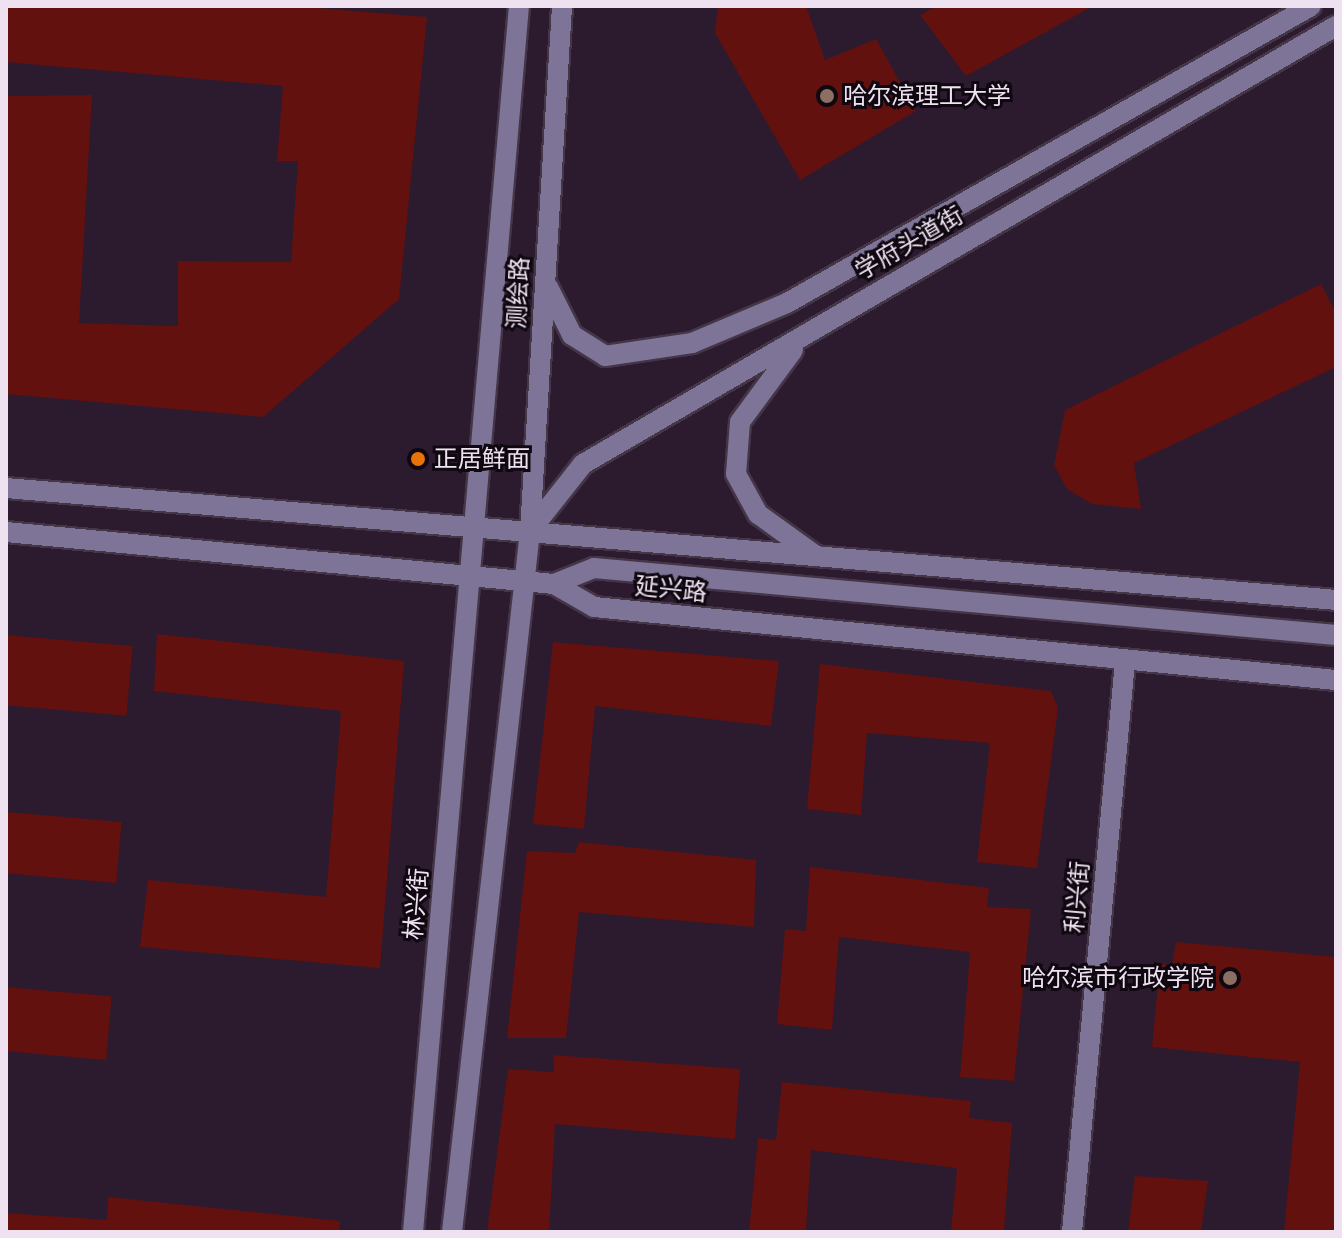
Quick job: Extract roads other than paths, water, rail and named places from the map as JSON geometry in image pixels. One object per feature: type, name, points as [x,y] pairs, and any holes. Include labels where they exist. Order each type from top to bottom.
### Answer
[{"type":"main road","name":"测绘路","points":[[472,582],[519,6]]},
{"type":"main road","name":"测绘路","points":[[525,583],[562,6]]},
{"type":"main road","name":"学府头道街","points":[[545,279],[572,335],[605,356],[692,343],[787,303],[1311,6]]},
{"type":"main road","name":"学府头道街","points":[[530,531],[583,464],[1336,26]]},
{"type":"main road","points":[[816,556],[743,497],[735,453],[756,391],[821,325]]},
{"type":"main road","name":"延兴路","points":[[6,488],[1336,600]]},
{"type":"main road","name":"延兴路","points":[[6,532],[472,582],[554,584],[594,607],[1125,662],[1336,680]]},
{"type":"main road","points":[[554,584],[594,568],[1336,635]]},
{"type":"main road","name":"林兴街","points":[[413,1232],[472,582]]},
{"type":"main road","points":[[452,1232],[525,583]]},
{"type":"main road","name":"利兴街","points":[[1072,1232],[1125,662]]},
{"type":"place","name":"哈尔滨理工大学","points":[[827,96]]},
{"type":"place","name":"正居鲜面","points":[[418,459]]},
{"type":"place","name":"哈尔滨市行政学院","points":[[1230,978]]}]
